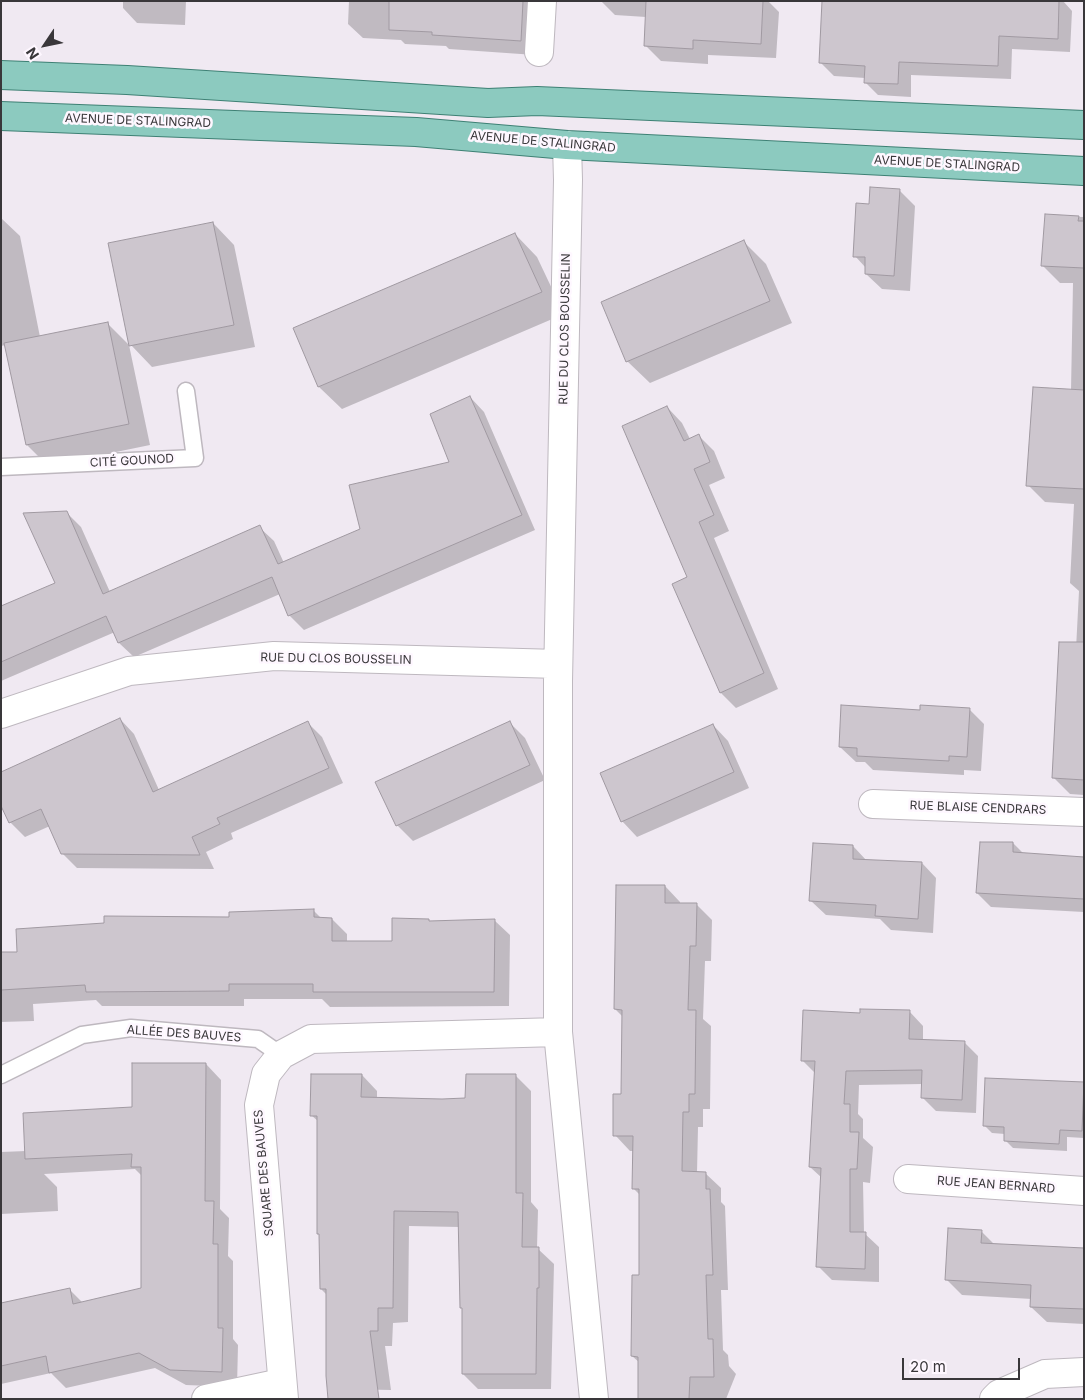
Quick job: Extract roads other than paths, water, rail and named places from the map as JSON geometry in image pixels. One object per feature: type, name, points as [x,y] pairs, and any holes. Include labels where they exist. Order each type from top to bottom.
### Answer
[{"type":"main road","points":[[1,75],[127,80],[488,103],[537,100],[1084,125]]},
{"type":"main road","name":"AVENUE DE STALINGRAD","points":[[1,116],[416,132],[567,145],[1084,171]]},
{"type":"street","points":[[539,52],[542,1]]},
{"type":"street","name":"RUE DU CLOS BOUSSELIN","points":[[558,1032],[558,664],[568,190],[567,145]]},
{"type":"street","name":"RUE DU CLOS BOUSSELIN","points":[[1,714],[129,671],[274,656],[558,664]]},
{"type":"street","name":"RUE BLAISE CENDRARS","points":[[873,804],[1084,812]]},
{"type":"street","points":[[558,1032],[594,1399]]},
{"type":"street","name":"SQUARE DES BAUVES","points":[[282,1391],[259,1104],[266,1074],[281,1055],[311,1039],[558,1032]]},
{"type":"street","name":"RUE JEAN BERNARD","points":[[908,1179],[1084,1191]]},
{"type":"street","points":[[994,1399],[999,1394],[1045,1374],[1084,1372]]},
{"type":"street","points":[[206,1399],[282,1391]]},
{"type":"lane","name":"CITÉ GOUNOD","points":[[1,466],[196,458],[186,391]]},
{"type":"lane","name":"ALLÉE DES BAUVES","points":[[1,1075],[82,1035],[131,1028],[258,1039],[281,1055]]}]
